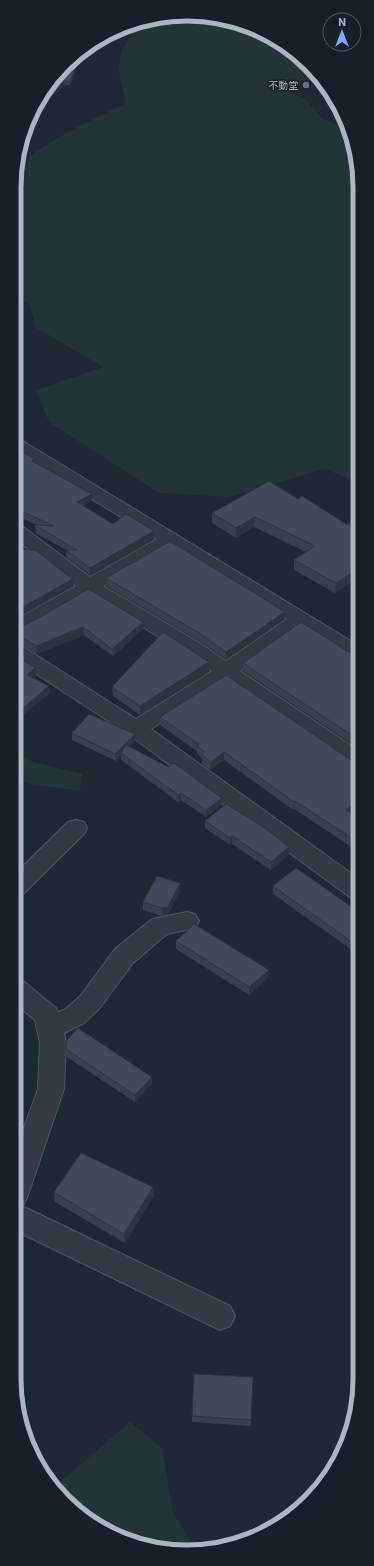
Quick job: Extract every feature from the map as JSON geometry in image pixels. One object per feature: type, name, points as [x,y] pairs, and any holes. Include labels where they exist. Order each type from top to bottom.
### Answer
[{"type":"street","points":[[21,448],[301,619],[353,653]]},
{"type":"street","points":[[21,535],[90,587],[191,647],[353,759]]},
{"type":"street","points":[[21,626],[90,587],[170,539]]},
{"type":"street","points":[[136,729],[226,671],[301,619]]},
{"type":"street","points":[[21,655],[136,729],[353,883]]},
{"type":"street","points":[[21,882],[76,828]]},
{"type":"street","points":[[50,1028],[74,1016],[90,1002],[124,956],[160,926],[187,921]]},
{"type":"street","points":[[21,994],[47,1015],[52,1043],[51,1089],[21,1175]]},
{"type":"street","points":[[21,1219],[220,1316]]},
{"type":"shaded area","points":[[165,22],[209,22],[240,30],[270,43],[296,62],[311,77],[281,88],[306,100],[323,119],[341,126],[350,155],[353,176],[353,480],[324,469],[229,497],[159,493],[49,422],[36,390],[103,367],[35,327],[30,304],[21,299],[22,165],[22,163],[41,148],[83,124],[126,103],[118,68],[122,50],[136,30]]},
{"type":"shaded area","points":[[21,755],[33,762],[82,774],[80,791],[31,784],[21,781]]},
{"type":"shaded area","points":[[130,1422],[162,1448],[173,1513],[193,1545],[176,1545],[155,1542],[114,1528],[86,1511],[62,1488],[59,1483]]},
{"type":"building","points":[[78,62],[70,82],[64,81],[50,94],[62,78]]},
{"type":"building","points":[[21,451],[35,459],[32,461],[92,494],[77,502],[113,524],[126,514],[154,531],[90,568],[66,550],[77,550],[35,525],[54,526],[21,511]]},
{"type":"building","points":[[269,481],[298,499],[302,496],[348,525],[353,521],[353,572],[336,583],[294,560],[315,546],[255,517],[236,528],[212,513]]},
{"type":"building","points":[[170,541],[285,612],[226,652],[199,633],[106,578]]},
{"type":"building","points":[[21,549],[35,550],[73,579],[21,608]]},
{"type":"building","points":[[89,589],[143,622],[112,649],[83,627],[36,646],[21,637],[21,628]]},
{"type":"building","points":[[301,622],[353,654],[353,736],[243,663]]},
{"type":"building","points":[[163,632],[209,662],[140,706],[112,687]]},
{"type":"building","points":[[21,659],[35,668],[27,675],[49,686],[21,710]]},
{"type":"building","points":[[226,675],[353,760],[353,805],[346,810],[353,814],[353,839],[295,801],[294,802],[224,752],[211,762],[202,755],[204,751],[197,746],[198,744],[160,717]]},
{"type":"building","points":[[89,714],[135,734],[115,754],[72,733]]},
{"type":"building","points":[[126,745],[169,767],[174,763],[222,798],[206,810],[181,793],[178,795],[121,753]]},
{"type":"building","points":[[226,804],[262,826],[289,847],[271,862],[232,836],[230,838],[205,821]]},
{"type":"building","points":[[296,868],[353,908],[353,943],[273,886]]},
{"type":"building","points":[[157,876],[180,883],[168,907],[162,908],[143,902]]},
{"type":"building","points":[[194,924],[269,970],[249,987],[176,941]]},
{"type":"building","points":[[78,1028],[152,1077],[135,1095],[66,1049],[67,1040]]},
{"type":"building","points":[[81,1153],[153,1187],[124,1234],[54,1192]]},
{"type":"building","points":[[194,1374],[253,1377],[251,1420],[192,1416]]},
{"type":"place","name":"不動堂","points":[[306,85]]}]
